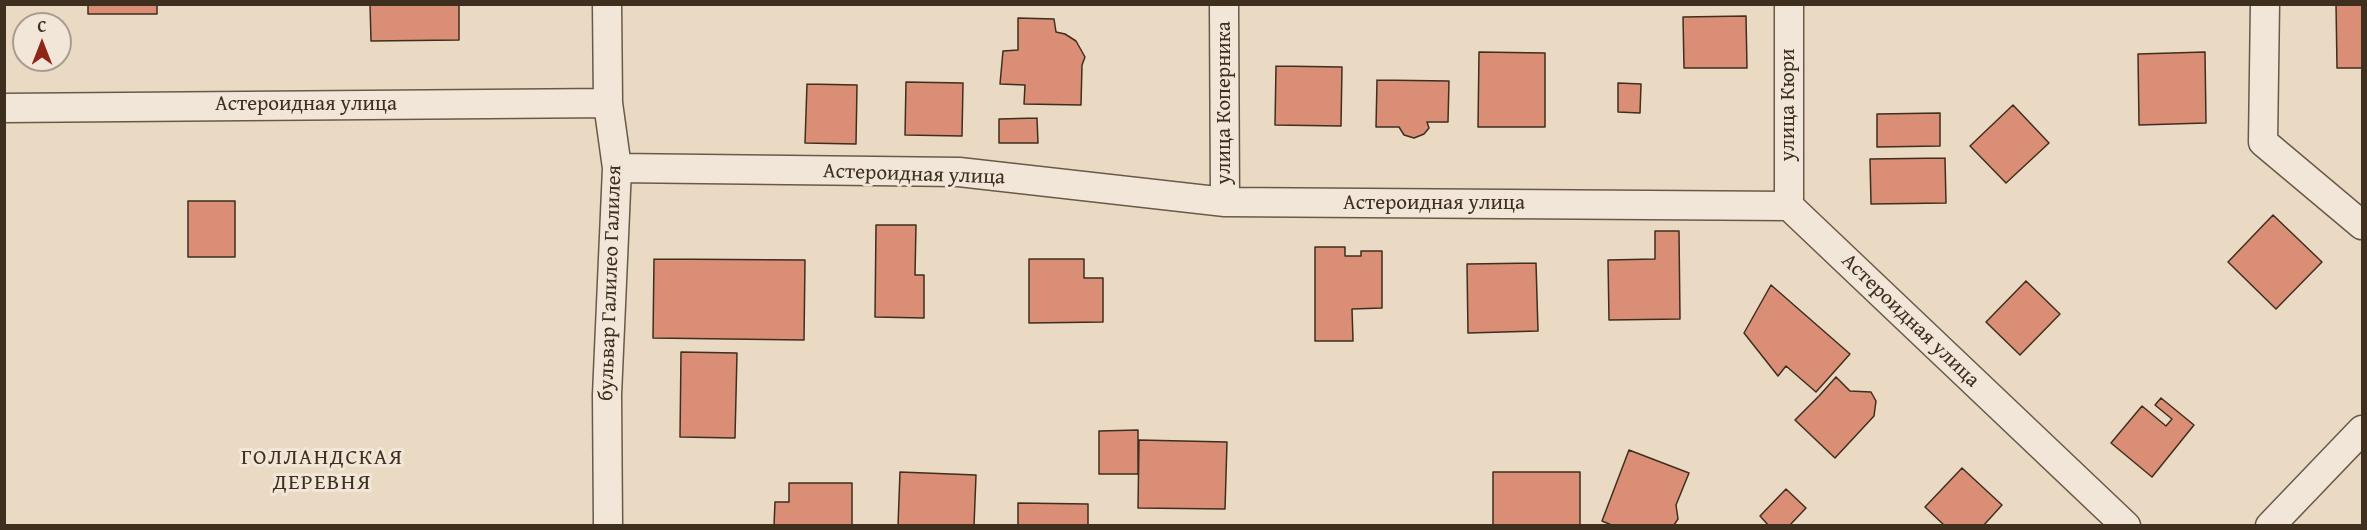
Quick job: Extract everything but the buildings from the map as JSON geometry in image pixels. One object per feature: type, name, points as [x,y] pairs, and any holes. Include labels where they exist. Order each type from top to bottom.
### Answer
[{"type":"street","name":"бульвар Галилео Галилея","points":[[607,4],[608,103],[617,168],[607,395],[608,525]]},
{"type":"street","name":"улица Коперника","points":[[1224,4],[1225,202]]},
{"type":"street","name":"улица Кюри","points":[[1790,4],[1790,206]]},
{"type":"street","points":[[2265,4],[2263,142],[2362,225]]},
{"type":"street","name":"Астероидная улица","points":[[4,108],[608,103]]},
{"type":"street","name":"Астероидная улица","points":[[617,168],[958,172],[1225,202],[1790,206],[2126,525]]},
{"type":"street","points":[[2270,525],[2362,430]]},
{"type":"district","name":"ГОЛЛАНДСКАЯ ДЕРЕВНЯ","points":[[322,470]]}]
